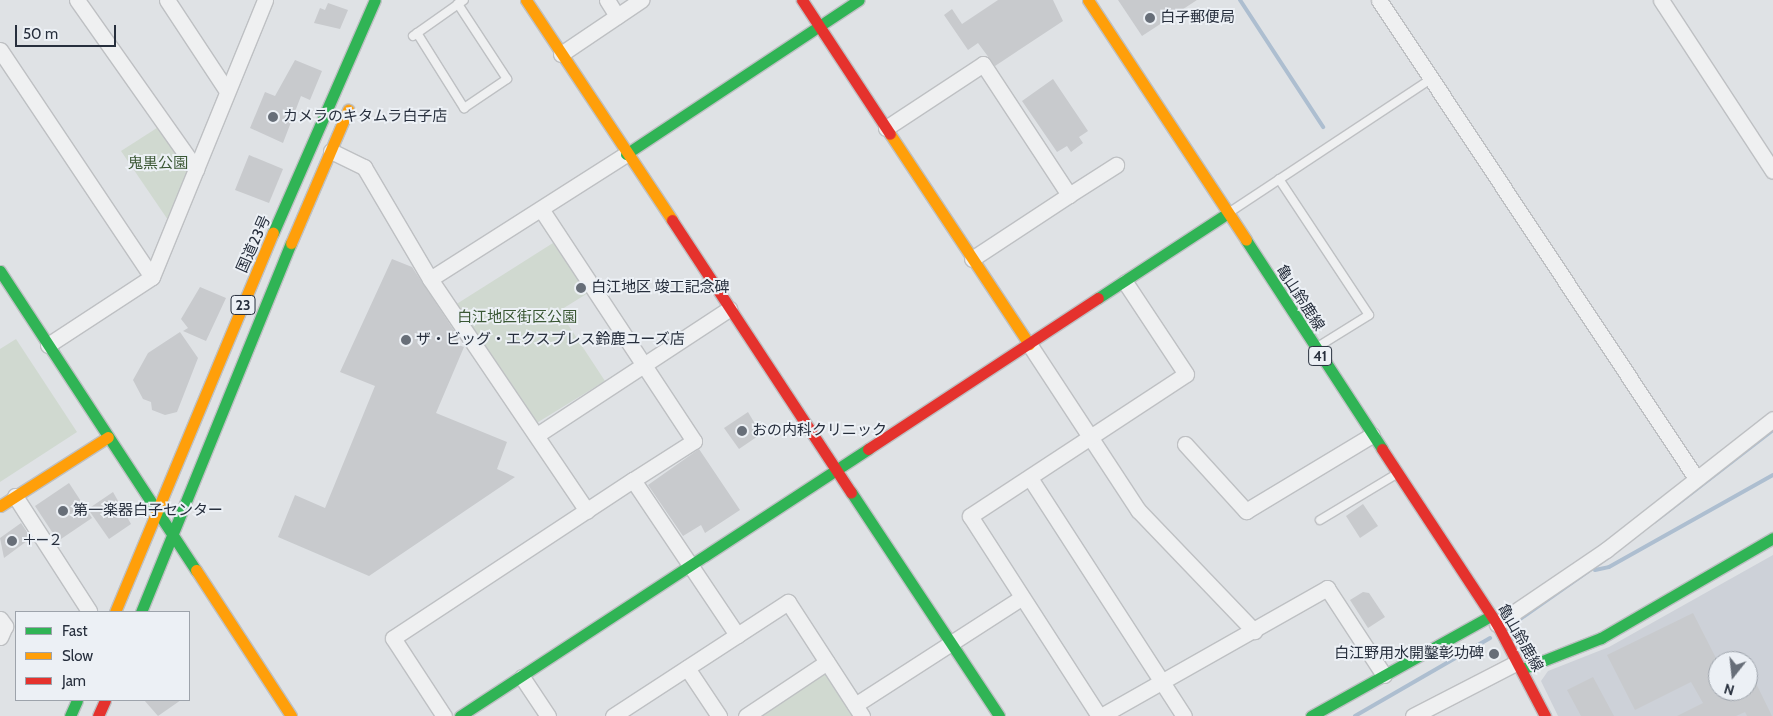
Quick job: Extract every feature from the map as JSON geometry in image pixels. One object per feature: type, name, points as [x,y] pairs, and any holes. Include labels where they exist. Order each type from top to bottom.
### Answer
[{"type":"main road","name":"国道23号","points":[[115,611],[223,347],[375,0]]},
{"type":"main road","points":[[526,0],[998,716]]},
{"type":"main road","points":[[802,0],[1029,344]]},
{"type":"main road","points":[[626,154],[859,0]]},
{"type":"main road","name":"亀山鈴鹿線","points":[[1088,0],[1494,620],[1517,667],[1546,716]]},
{"type":"main road","name":"23","points":[[141,611],[353,98]]},
{"type":"main road","points":[[460,716],[692,566],[835,468],[1125,282],[1228,213]]},
{"type":"main road","points":[[0,271],[172,537],[291,716]]},
{"type":"main road","points":[[0,506],[108,436]]},
{"type":"main road","points":[[1517,667],[1601,638],[1773,538]]},
{"type":"main road","points":[[1311,716],[1384,674],[1494,620]]},
{"type":"main road","points":[[70,716],[77,701]]},
{"type":"main road","points":[[98,716],[105,701]]},
{"type":"street","points":[[77,0],[196,169]]},
{"type":"street","points":[[167,0],[227,91]]},
{"type":"street","points":[[48,345],[152,277],[265,0]]},
{"type":"street","points":[[607,0],[617,16]]},
{"type":"street","points":[[561,54],[641,0]]},
{"type":"street","points":[[1379,0],[1696,478]]},
{"type":"street","points":[[1661,0],[1773,171]]},
{"type":"street","points":[[0,50],[152,277]]},
{"type":"street","points":[[886,128],[983,64],[1070,195]]},
{"type":"street","points":[[331,151],[364,167],[430,279],[528,428],[537,435],[587,511]]},
{"type":"street","points":[[430,279],[626,154]]},
{"type":"street","points":[[972,259],[1116,165]]},
{"type":"street","points":[[444,716],[392,638],[694,442],[541,209]]},
{"type":"street","points":[[1125,282],[1186,374],[1092,440],[970,516],[1021,598],[1100,716],[1254,631],[1327,588],[1384,674]]},
{"type":"street","points":[[537,435],[729,309]]},
{"type":"street","points":[[1029,344],[1138,510],[1254,631]]},
{"type":"street","points":[[1494,620],[1606,550],[1696,478],[1773,420]]},
{"type":"street","points":[[1185,444],[1246,511],[1372,435]]},
{"type":"street","points":[[1030,478],[1164,681],[1184,716]]},
{"type":"street","points":[[633,480],[737,635]]},
{"type":"street","points":[[15,496],[89,611]]},
{"type":"street","points":[[613,716],[788,602],[858,710],[950,642],[1021,598]]},
{"type":"street","points":[[0,619],[4,626],[0,637]]},
{"type":"street","points":[[746,716],[827,662]]},
{"type":"street","points":[[1413,716],[1517,667]]},
{"type":"street","points":[[687,668],[719,716]]},
{"type":"street","points":[[522,677],[548,716]]},
{"type":"lane","points":[[461,2],[507,79],[464,108],[415,34],[461,2]]},
{"type":"lane","points":[[1228,213],[1431,80]]},
{"type":"lane","points":[[1279,179],[1369,315],[1315,349]]},
{"type":"lane","points":[[1320,520],[1397,474]]},
{"type":"shaded area","points":[[1773,555],[1773,716],[1558,716],[1541,681],[1548,671],[1609,647]]},
{"type":"green space","name":"鬼黒公園","points":[[160,126],[189,169],[168,220],[121,151]]},
{"type":"green space","name":"白江地区街区公園","points":[[553,243],[588,293],[559,311],[605,381],[535,424],[455,305]]},
{"type":"green space","points":[[16,339],[77,432],[0,482],[0,349]]},
{"type":"green space","points":[[820,674],[828,675],[854,716],[758,716]]},
{"type":"building","points":[[998,0],[1053,0],[1063,21],[995,66],[978,43],[968,50],[944,15],[952,9],[962,24]]},
{"type":"building","name":"白子郵便局","points":[[1118,0],[1197,0],[1142,36]]},
{"type":"building","points":[[328,3],[348,10],[340,29],[314,23],[320,8],[325,10]]},
{"type":"building","points":[[295,60],[322,71],[310,100],[301,96],[283,143],[250,128],[265,92],[275,96]]},
{"type":"building","points":[[1053,79],[1088,131],[1079,137],[1083,143],[1071,152],[1067,146],[1057,152],[1022,101]]},
{"type":"building","points":[[249,155],[283,169],[269,203],[235,190]]},
{"type":"building","points":[[392,259],[412,267],[459,338],[456,344],[464,347],[436,413],[507,442],[497,469],[515,477],[369,576],[278,537],[295,495],[325,508],[375,386],[340,372]]},
{"type":"building","points":[[200,287],[226,298],[206,341],[183,331],[188,328],[181,319]]},
{"type":"building","points":[[180,332],[198,358],[177,412],[165,415],[152,410],[151,402],[143,399],[133,380],[148,353]]},
{"type":"building","name":"おの内科クリニック","points":[[748,412],[761,434],[739,449],[724,428]]},
{"type":"building","points":[[699,449],[740,510],[705,533],[701,525],[683,536],[648,485]]},
{"type":"building","name":"第一楽器白子センター","points":[[69,483],[92,518],[58,541],[35,506]]},
{"type":"building","points":[[113,492],[131,524],[109,539],[88,509]]},
{"type":"building","points":[[1363,504],[1378,526],[1360,538],[1346,516]]},
{"type":"building","points":[[21,523],[31,538],[4,558],[0,538]]},
{"type":"building","points":[[1363,592],[1369,593],[1385,617],[1368,628],[1350,600]]},
{"type":"building","points":[[1693,613],[1712,651],[1708,651],[1708,701],[1758,701],[1758,687],[1772,716],[1747,716],[1745,712],[1736,716],[1677,716],[1703,703],[1691,682],[1635,710],[1607,655]]},
{"type":"building","points":[[1593,677],[1614,716],[1581,716],[1567,690]]},
{"type":"building","points":[[145,701],[180,701],[158,716]]},
{"type":"waterway","points":[[1240,0],[1323,127]]},
{"type":"waterway","points":[[1654,522],[1773,430]]},
{"type":"waterway","points":[[1595,570],[1609,567],[1773,475]]},
{"type":"waterway","points":[[1510,626],[1607,558]]},
{"type":"waterway","points":[[1355,716],[1490,638]]},
{"type":"traffic: fast","points":[[273,233],[375,0]]},
{"type":"traffic: fast","points":[[626,154],[859,0]]},
{"type":"traffic: fast","points":[[1098,298],[1228,213]]},
{"type":"traffic: fast","points":[[1246,240],[1382,449]]},
{"type":"traffic: fast","points":[[141,611],[291,243]]},
{"type":"traffic: fast","points":[[0,271],[196,570]]},
{"type":"traffic: fast","points":[[460,716],[868,449]]},
{"type":"traffic: fast","points":[[851,492],[999,716]]},
{"type":"traffic: fast","points":[[1522,669],[1601,638],[1773,538]]},
{"type":"traffic: fast","points":[[1311,716],[1491,616]]},
{"type":"traffic: fast","points":[[70,716],[77,701]]},
{"type":"traffic: slow","points":[[526,0],[672,220]]},
{"type":"traffic: slow","points":[[1088,0],[1246,240]]},
{"type":"traffic: slow","points":[[291,243],[348,110]]},
{"type":"traffic: slow","points":[[890,134],[1029,344]]},
{"type":"traffic: slow","points":[[115,611],[273,233]]},
{"type":"traffic: slow","points":[[0,506],[108,437]]},
{"type":"traffic: slow","points":[[196,570],[291,716]]},
{"type":"traffic: jam","points":[[802,0],[890,134]]},
{"type":"traffic: jam","points":[[672,220],[851,492]]},
{"type":"traffic: jam","points":[[868,449],[1098,298]]},
{"type":"traffic: jam","points":[[1382,449],[1497,624],[1545,716]]},
{"type":"traffic: jam","points":[[98,716],[105,701]]},
{"type":"place","name":"白子郵便局","points":[[1150,18]]},
{"type":"place","name":"カメラのキタムラ白子店","points":[[273,117]]},
{"type":"place","name":"白江地区 竣工記念碑","points":[[581,288]]},
{"type":"place","name":"ザ・ビッグ・エクスプレス鈴鹿ユーズ店","points":[[406,340]]},
{"type":"place","name":"おの内科クリニック","points":[[742,431]]},
{"type":"place","name":"第一楽器白子センター","points":[[63,511]]},
{"type":"place","name":"＋―２","points":[[12,541]]},
{"type":"place","name":"白江野用水開鑿彰功碑","points":[[1494,654]]}]
